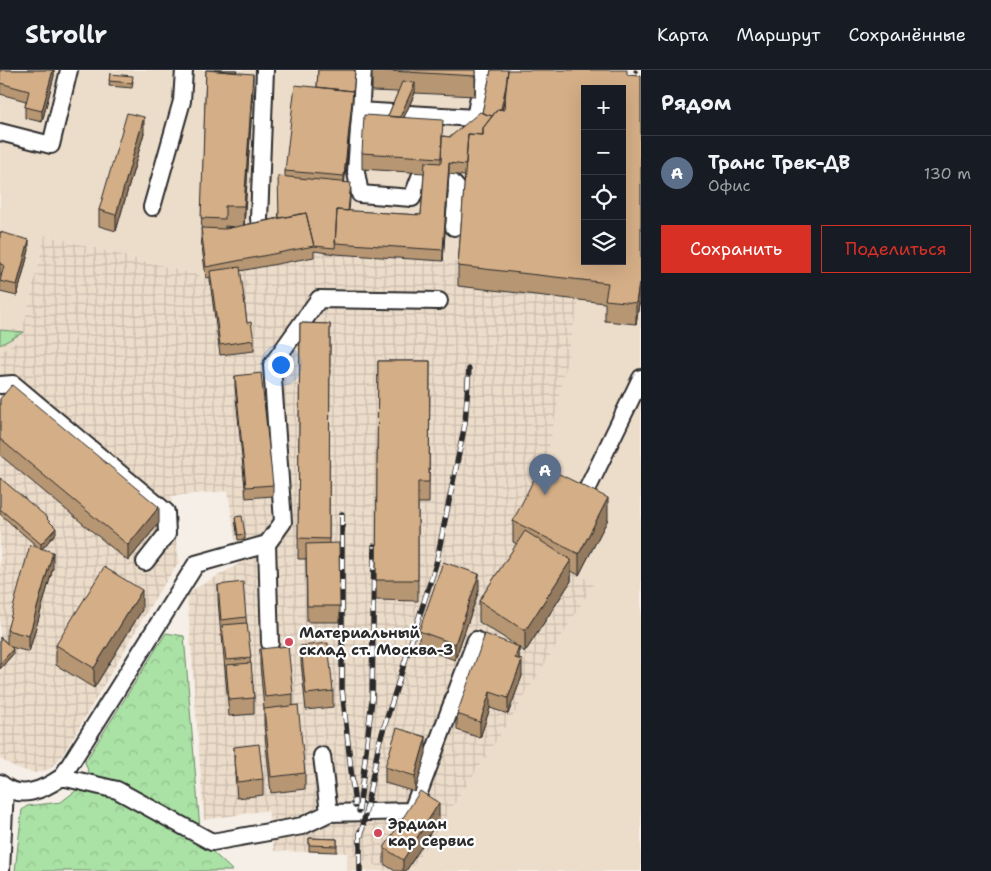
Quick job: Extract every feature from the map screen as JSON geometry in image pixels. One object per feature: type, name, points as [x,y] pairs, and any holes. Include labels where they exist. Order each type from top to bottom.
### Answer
[{"type":"street","points":[[0,132],[51,145],[70,70]]},
{"type":"street","points":[[152,207],[182,101],[184,70]]},
{"type":"street","points":[[259,219],[265,70]]},
{"type":"street","points":[[363,70],[356,172],[360,194],[412,198],[420,177],[424,178]]},
{"type":"street","points":[[359,111],[474,118],[484,70]]},
{"type":"street","points":[[449,179],[457,188],[454,227]]},
{"type":"street","points":[[270,643],[267,544],[283,522],[272,365],[319,299],[439,301]]},
{"type":"street","points":[[583,498],[641,378]]},
{"type":"street","points":[[0,385],[13,384],[166,512],[167,534],[145,562]]},
{"type":"street","points":[[1,871],[3,785],[28,793],[46,789],[62,777],[196,564],[267,544]]},
{"type":"street","points":[[62,777],[117,790],[212,842],[302,826],[329,812],[412,811],[476,640]]},
{"type":"street","points":[[322,756],[329,812]]},
{"type":"path","points":[[634,70],[641,75]]},
{"type":"shaded area","points":[[0,70],[611,70],[641,88],[641,871],[410,871],[512,717],[593,583],[513,542],[443,261],[313,251],[206,277],[45,235],[20,340],[0,351]]},
{"type":"shaded area","points":[[45,235],[206,277],[314,257],[313,251],[460,262],[579,300],[541,486],[513,542],[594,583],[512,717],[410,871],[388,871],[347,853],[274,851],[268,810],[204,820],[187,593],[239,564],[228,491],[171,496],[179,562],[158,593],[62,756],[50,769],[35,773],[19,769],[0,759],[0,351],[20,340]]},
{"type":"shaded area","points":[[347,853],[361,859],[388,871],[347,871]]},
{"type":"green space","points":[[0,330],[24,332],[0,345]]},
{"type":"green space","points":[[166,633],[184,636],[201,841],[233,871],[15,871],[22,810],[27,806],[61,802],[91,779],[85,762]]},
{"type":"building","points":[[0,70],[53,70],[42,111],[25,107],[29,91],[0,83]]},
{"type":"building","points":[[206,70],[253,74],[244,206],[225,206],[225,219],[201,218]]},
{"type":"building","points":[[214,70],[236,70],[236,72]]},
{"type":"building","points":[[318,70],[355,70],[353,96],[353,91],[317,87]]},
{"type":"building","points":[[372,70],[475,70],[475,76]]},
{"type":"building","points":[[491,70],[508,70],[501,109],[498,109],[492,116],[482,113]]},
{"type":"building","points":[[508,70],[627,70],[627,75],[641,76],[641,283],[639,283],[636,303],[605,300],[608,283],[458,266],[468,134],[483,135],[483,128],[498,109],[504,110]]},
{"type":"building","points":[[110,74],[133,76],[132,83],[109,81]]},
{"type":"building","points":[[402,82],[415,83],[400,117],[388,116]]},
{"type":"building","points":[[295,85],[353,91],[344,176],[285,171]]},
{"type":"building","points":[[480,112],[492,116],[483,128],[483,135],[468,134],[466,165],[449,163],[443,250],[335,243],[337,210],[421,215],[425,162],[441,163],[442,136],[450,137]]},
{"type":"building","points":[[127,113],[144,117],[116,215],[99,210]]},
{"type":"building","points":[[364,115],[443,120],[441,158],[362,153]]},
{"type":"building","points":[[278,176],[351,183],[348,211],[337,210],[335,248],[314,246],[306,213],[279,218]]},
{"type":"building","points":[[306,213],[314,246],[206,267],[201,228],[225,229]]},
{"type":"building","points":[[0,232],[29,240],[17,285],[0,281],[4,265],[0,264]]},
{"type":"building","points":[[240,267],[247,323],[251,322],[254,340],[220,345],[210,271]]},
{"type":"building","points":[[300,323],[330,324],[329,539],[298,538]]},
{"type":"building","points":[[378,361],[430,361],[429,482],[418,482],[418,580],[376,580]]},
{"type":"building","points":[[261,373],[273,485],[246,487],[235,376]]},
{"type":"building","points":[[12,385],[159,507],[128,545],[0,439],[0,399]]},
{"type":"building","points":[[541,465],[608,498],[579,554],[513,521]]},
{"type":"building","points":[[0,478],[48,518],[56,528],[41,544],[0,509]]},
{"type":"building","points":[[242,516],[245,534],[238,535],[235,517]]},
{"type":"building","points":[[525,531],[571,560],[525,631],[479,601]]},
{"type":"building","points":[[339,543],[340,606],[307,606],[306,544]]},
{"type":"building","points":[[30,545],[53,552],[29,636],[7,630]]},
{"type":"building","points":[[443,562],[479,574],[455,644],[419,631]]},
{"type":"building","points":[[104,567],[142,590],[94,668],[56,645]]},
{"type":"building","points":[[243,582],[246,617],[221,620],[218,585]]},
{"type":"building","points":[[247,623],[251,658],[226,660],[222,625]]},
{"type":"building","points":[[485,634],[519,647],[515,658],[522,660],[508,698],[490,692],[480,722],[457,714]]},
{"type":"building","points":[[0,637],[13,649],[0,664]]},
{"type":"building","points":[[328,643],[333,691],[306,694],[301,646]]},
{"type":"building","points":[[288,646],[293,694],[265,697],[260,649]]},
{"type":"building","points":[[251,663],[254,698],[229,700],[226,665]]},
{"type":"building","points":[[298,705],[305,773],[271,777],[264,709]]},
{"type":"building","points":[[397,728],[426,737],[415,776],[385,767]]},
{"type":"building","points":[[259,744],[263,779],[237,782],[234,747]]},
{"type":"building","points":[[420,791],[439,803],[403,860],[384,848]]},
{"type":"building","points":[[309,838],[337,839],[337,846],[309,845]]},
{"type":"railway","points":[[361,836],[379,743],[436,564],[465,424],[469,369]]},
{"type":"railway","points":[[342,514],[342,689],[355,806]]},
{"type":"railway","points":[[359,811],[372,699],[374,546]]},
{"type":"railway","points":[[360,831],[360,871]]},
{"type":"place","name":"Транс Трек-ДВ","points":[[545,495]]},
{"type":"place","name":"Материальный склад ст. Москва-3","points":[[289,642]]},
{"type":"place","name":"Эрдиан кар сервис","points":[[378,833]]}]
